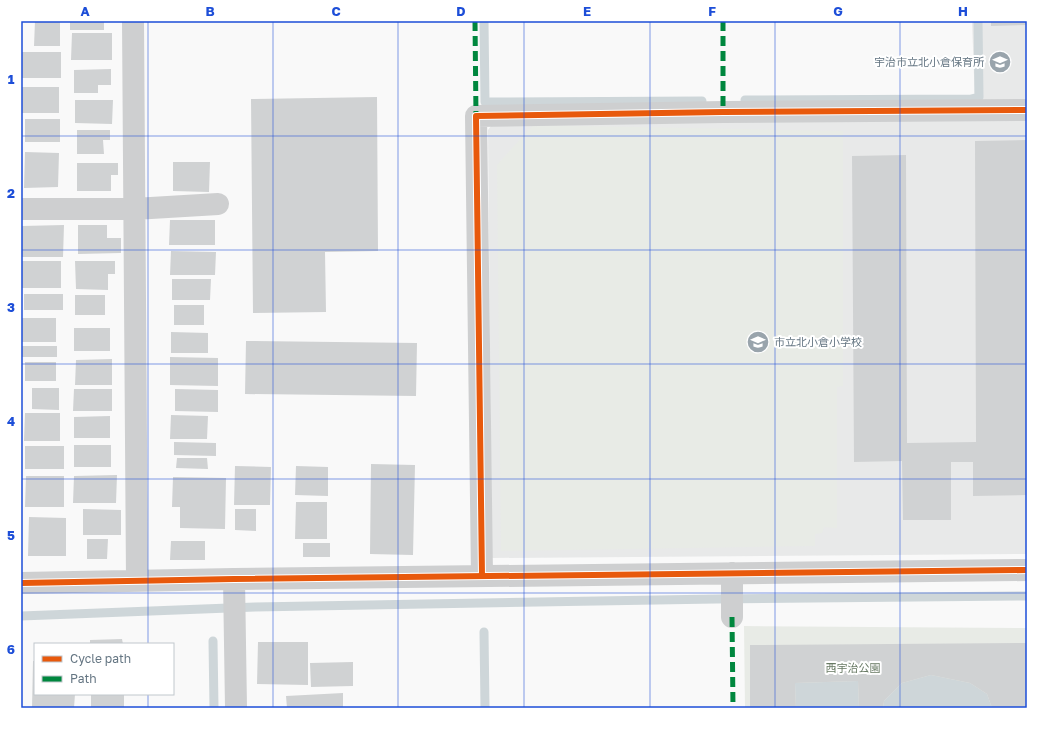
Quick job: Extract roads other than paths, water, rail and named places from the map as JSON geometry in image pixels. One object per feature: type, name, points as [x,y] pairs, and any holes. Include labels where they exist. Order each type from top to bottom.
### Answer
[{"type":"street","points":[[133,21],[137,580]]},
{"type":"street","points":[[482,576],[476,116],[731,112],[1027,110]]},
{"type":"street","points":[[21,209],[134,208],[218,204]]},
{"type":"street","points":[[21,583],[137,580],[234,584],[482,576],[732,583],[1027,570]]},
{"type":"street","points":[[732,583],[732,617]]},
{"type":"street","points":[[234,584],[236,708]]},
{"type":"waterway","points":[[484,21],[485,102],[702,101]]},
{"type":"waterway","points":[[745,100],[971,99],[979,97],[978,21]]},
{"type":"waterway","points":[[21,616],[255,607],[716,599],[1027,596]]},
{"type":"waterway","points":[[484,632],[485,708]]},
{"type":"waterway","points":[[213,641],[214,708]]},
{"type":"place","name":"宇治市立北小倉保育所","points":[[1000,62]]},
{"type":"place","name":"市立北小倉小学校","points":[[758,342]]},
{"type":"park label","name":"西宇治公園","points":[[853,668]]}]
